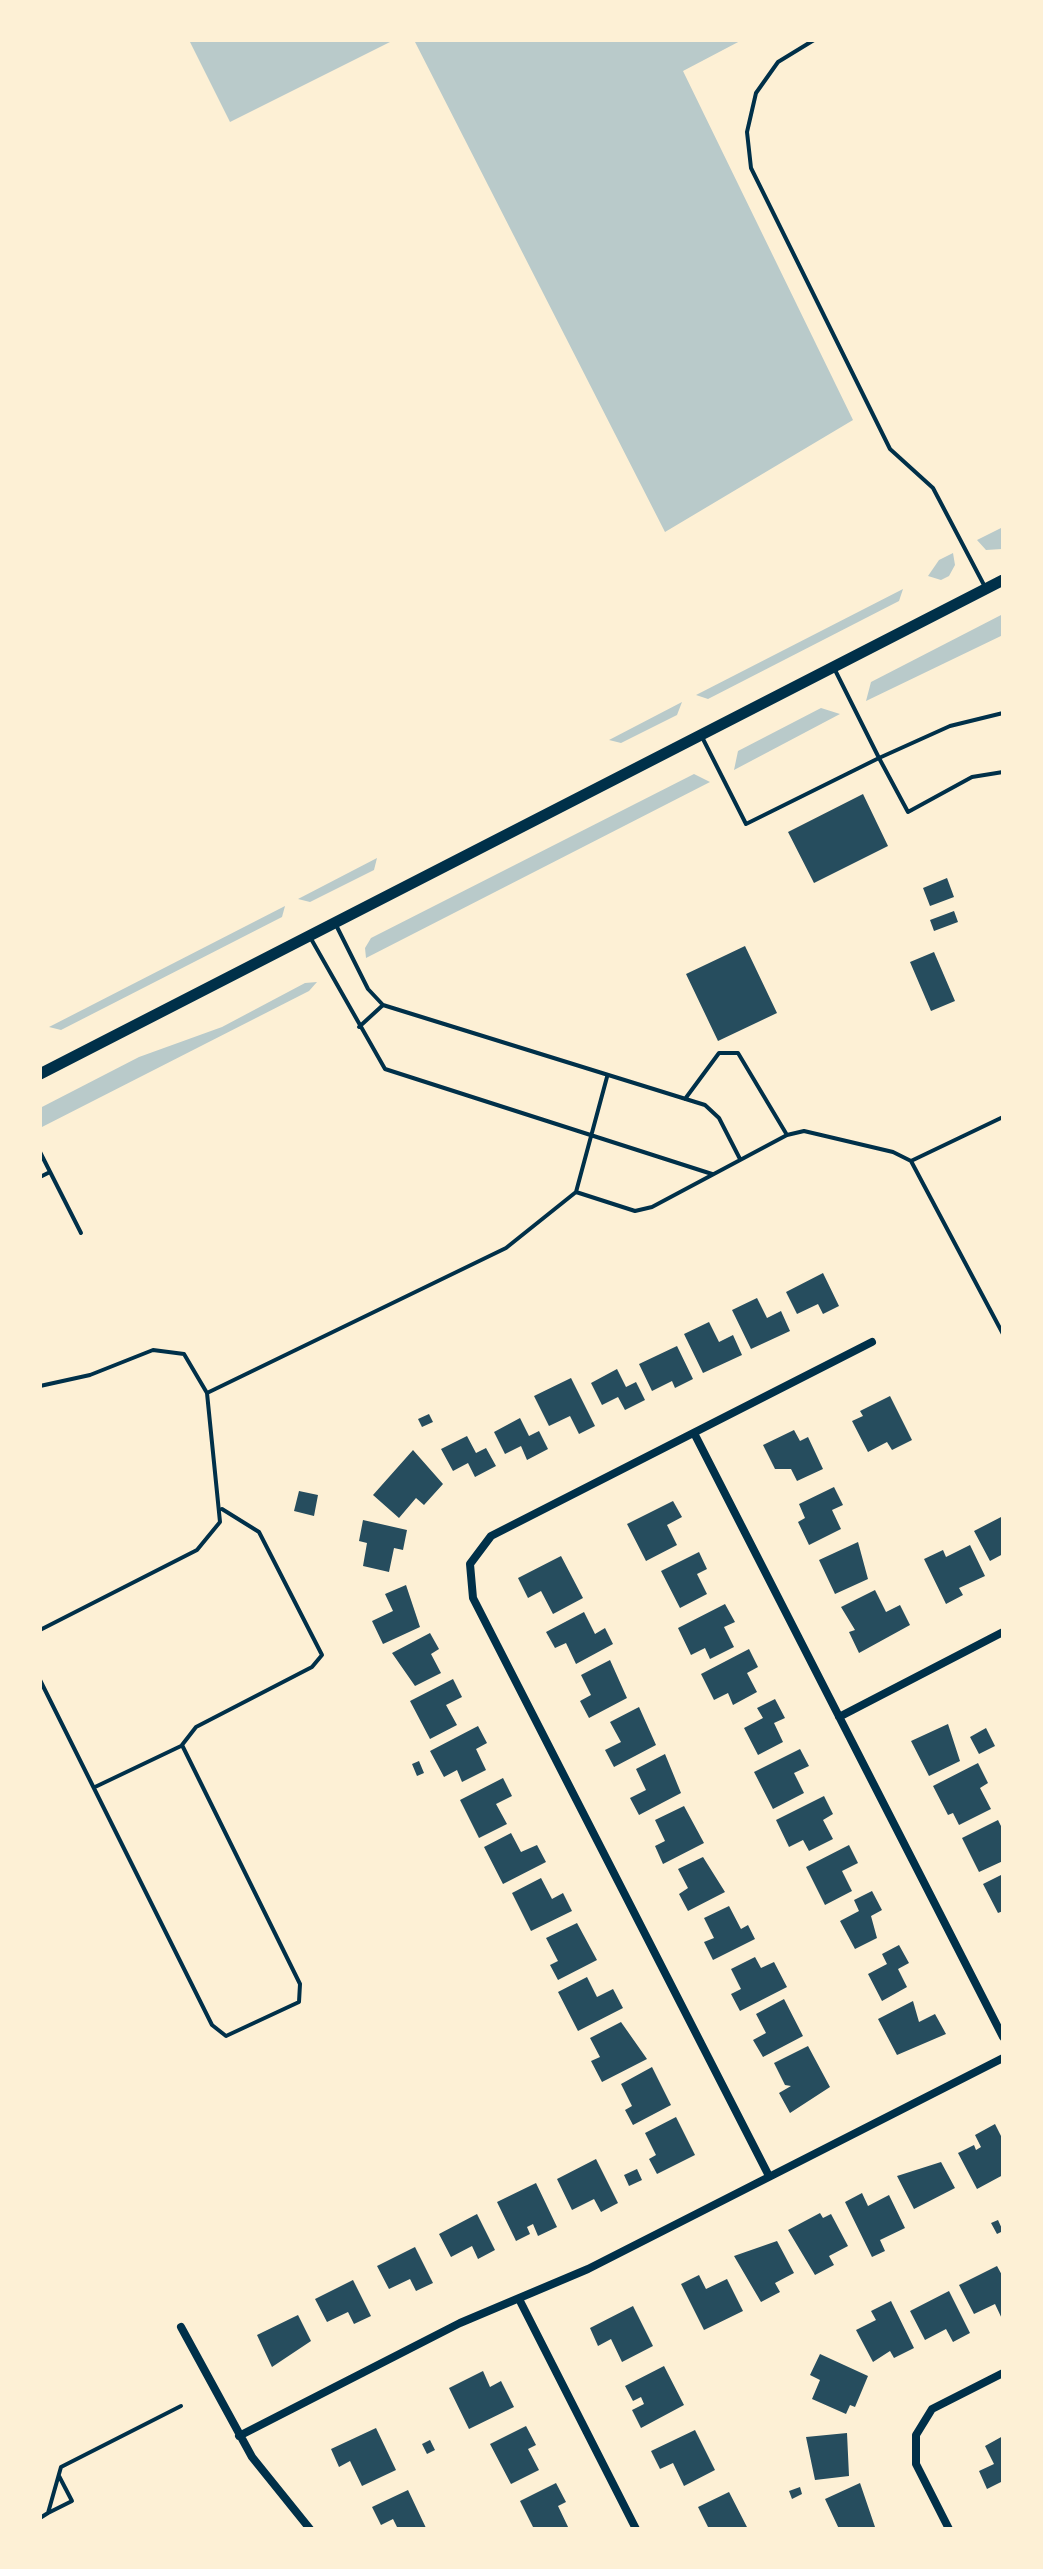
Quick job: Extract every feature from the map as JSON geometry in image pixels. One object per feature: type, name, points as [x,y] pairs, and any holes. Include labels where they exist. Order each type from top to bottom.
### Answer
[{"type":"main road","points":[[40,1074],[1003,580]]},
{"type":"street","points":[[768,2176],[473,1598],[470,1564],[491,1536],[872,1342]]},
{"type":"street","points":[[694,1433],[1003,2037]]},
{"type":"street","points":[[839,1716],[1003,1632]]},
{"type":"street","points":[[239,2436],[460,2323],[519,2299],[1003,2058]]},
{"type":"street","points":[[519,2299],[636,2529]]},
{"type":"street","points":[[182,2327],[239,2436],[310,2529]]},
{"type":"street","points":[[949,2529],[916,2464],[916,2435],[932,2409],[1003,2373]]},
{"type":"lane","points":[[814,40],[778,62],[756,93],[747,132],[751,168],[890,449],[933,488],[986,589]]},
{"type":"lane","points":[[834,668],[908,812],[972,778],[1003,772]]},
{"type":"lane","points":[[701,735],[746,824],[950,726],[1003,713]]},
{"type":"lane","points":[[335,922],[368,989],[383,1005],[705,1105],[719,1118],[740,1158]]},
{"type":"lane","points":[[309,936],[376,1060],[396,1075],[712,1174]]},
{"type":"lane","points":[[359,1028],[383,1005]]},
{"type":"lane","points":[[685,1100],[719,1053],[738,1053],[787,1135]]},
{"type":"lane","points":[[207,1392],[506,1248],[576,1192],[607,1077]]},
{"type":"lane","points":[[576,1192],[635,1210],[652,1208],[787,1135],[820,1132],[911,1161],[1003,1117]]},
{"type":"lane","points":[[40,1152],[81,1233]]},
{"type":"lane","points":[[911,1161],[1003,1334]]},
{"type":"lane","points":[[40,1176],[50,1172]]},
{"type":"lane","points":[[40,1386],[90,1375],[153,1350],[184,1354],[207,1392],[222,1509],[220,1522],[198,1550],[40,1630]]},
{"type":"lane","points":[[95,1788],[182,1746],[196,1727],[312,1668],[322,1656],[260,1532],[222,1509]]},
{"type":"lane","points":[[40,1680],[212,2024],[226,2036],[299,2002],[300,1984],[182,1746]]},
{"type":"path","points":[[48,2514],[61,2466],[181,2406]]},
{"type":"path","points":[[40,2518],[72,2502],[58,2475]]},
{"type":"shaded area","points":[[189,40],[394,40],[230,122]]},
{"type":"shaded area","points":[[414,40],[742,40],[683,71],[853,420],[665,532]]},
{"type":"shaded area","points":[[1003,527],[1002,549],[986,550],[977,540]]},
{"type":"shaded area","points":[[953,553],[955,565],[949,576],[941,580],[928,576],[939,560]]},
{"type":"shaded area","points":[[903,589],[899,601],[708,699],[696,695]]},
{"type":"shaded area","points":[[1003,614],[1003,635],[866,701],[871,682]]},
{"type":"shaded area","points":[[682,702],[677,715],[621,743],[609,740]]},
{"type":"shaded area","points":[[821,708],[840,714],[734,770],[738,751]]},
{"type":"shaded area","points":[[694,774],[710,782],[366,958],[365,948],[371,938]]},
{"type":"shaded area","points":[[377,858],[374,870],[310,902],[298,899]]},
{"type":"shaded area","points":[[285,906],[282,917],[61,1030],[49,1027]]},
{"type":"shaded area","points":[[317,982],[309,991],[40,1128],[40,1108],[139,1057],[222,1027],[305,983]]},
{"type":"building","points":[[863,794],[888,846],[814,883],[788,832]]},
{"type":"building","points":[[947,878],[954,897],[930,906],[923,888]]},
{"type":"building","points":[[954,911],[958,922],[934,931],[930,920]]},
{"type":"building","points":[[745,946],[777,1013],[718,1041],[686,974]]},
{"type":"building","points":[[934,952],[955,1001],[931,1011],[910,962]]},
{"type":"building","points":[[823,1273],[839,1306],[823,1314],[818,1304],[797,1314],[786,1292]]},
{"type":"building","points":[[757,1298],[767,1318],[781,1311],[790,1331],[751,1349],[732,1310]]},
{"type":"building","points":[[709,1322],[719,1342],[733,1335],[742,1355],[703,1373],[684,1334]]},
{"type":"building","points":[[677,1346],[693,1379],[675,1388],[672,1381],[652,1391],[639,1364]]},
{"type":"building","points":[[617,1369],[626,1387],[636,1382],[645,1400],[625,1410],[618,1397],[602,1405],[591,1383]]},
{"type":"building","points":[[571,1378],[595,1426],[579,1434],[570,1416],[549,1426],[534,1396]]},
{"type":"building","points":[[890,1396],[912,1440],[892,1450],[887,1442],[868,1452],[852,1421],[863,1416],[860,1411]]},
{"type":"building","points":[[429,1414],[433,1422],[422,1427],[418,1419]]},
{"type":"building","points":[[520,1418],[529,1436],[539,1431],[548,1449],[527,1460],[521,1446],[505,1454],[494,1432]]},
{"type":"building","points":[[794,1430],[800,1441],[808,1437],[823,1469],[797,1481],[791,1469],[775,1469],[763,1445]]},
{"type":"building","points":[[467,1436],[476,1453],[486,1448],[496,1466],[475,1477],[468,1463],[453,1471],[441,1449]]},
{"type":"building","points":[[413,1450],[443,1484],[424,1505],[416,1498],[399,1518],[373,1495]]},
{"type":"building","points":[[834,1487],[843,1505],[832,1510],[841,1529],[809,1545],[798,1522],[805,1518],[799,1504]]},
{"type":"building","points":[[299,1491],[318,1495],[314,1516],[294,1511]]},
{"type":"building","points":[[673,1501],[682,1517],[667,1525],[677,1545],[646,1561],[627,1524]]},
{"type":"building","points":[[1003,1516],[1003,1554],[990,1561],[974,1531]]},
{"type":"building","points":[[363,1520],[407,1530],[403,1550],[394,1548],[389,1572],[363,1566],[367,1543],[359,1541]]},
{"type":"building","points":[[858,1542],[868,1579],[835,1594],[819,1560]]},
{"type":"building","points":[[970,1545],[985,1576],[959,1588],[963,1595],[946,1604],[924,1559],[943,1550],[946,1557]]},
{"type":"building","points":[[699,1552],[707,1569],[697,1574],[707,1594],[680,1608],[661,1571]]},
{"type":"building","points":[[561,1556],[583,1598],[553,1614],[541,1591],[528,1598],[518,1578]]},
{"type":"building","points":[[406,1585],[420,1627],[383,1644],[372,1621],[393,1611],[385,1594]]},
{"type":"building","points":[[875,1590],[886,1612],[900,1605],[910,1625],[859,1653],[849,1632],[855,1630],[841,1607]]},
{"type":"building","points":[[725,1604],[735,1622],[724,1627],[734,1647],[710,1659],[705,1648],[691,1655],[678,1628]]},
{"type":"building","points":[[584,1612],[595,1634],[605,1628],[613,1644],[576,1664],[566,1643],[555,1648],[546,1632]]},
{"type":"building","points":[[430,1633],[439,1649],[431,1654],[441,1673],[415,1686],[392,1653]]},
{"type":"building","points":[[749,1649],[758,1667],[747,1673],[757,1692],[733,1705],[728,1693],[714,1700],[701,1674]]},
{"type":"building","points":[[610,1660],[627,1698],[589,1718],[580,1701],[591,1695],[581,1675]]},
{"type":"building","points":[[453,1679],[462,1697],[446,1705],[457,1725],[430,1739],[410,1701]]},
{"type":"building","points":[[775,1699],[785,1718],[774,1723],[783,1742],[758,1755],[744,1728],[763,1718],[757,1708]]},
{"type":"building","points":[[639,1707],[656,1745],[614,1767],[605,1750],[621,1742],[610,1722]]},
{"type":"building","points":[[948,1724],[960,1761],[929,1776],[911,1741]]},
{"type":"building","points":[[478,1726],[487,1743],[476,1749],[486,1770],[462,1782],[457,1770],[444,1777],[430,1751]]},
{"type":"building","points":[[986,1728],[995,1746],[979,1754],[970,1737]]},
{"type":"building","points":[[800,1749],[809,1766],[794,1773],[804,1793],[773,1809],[754,1772]]},
{"type":"building","points":[[665,1754],[681,1793],[639,1815],[630,1798],[646,1790],[636,1769]]},
{"type":"building","points":[[419,1761],[424,1773],[417,1776],[412,1764]]},
{"type":"building","points":[[978,1763],[988,1783],[980,1788],[991,1809],[959,1825],[953,1813],[948,1815],[933,1786]]},
{"type":"building","points":[[503,1778],[512,1796],[496,1804],[507,1824],[479,1838],[460,1800]]},
{"type":"building","points":[[824,1796],[833,1814],[823,1820],[833,1839],[809,1851],[803,1840],[789,1847],[776,1820]]},
{"type":"building","points":[[684,1806],[704,1843],[663,1864],[655,1846],[665,1841],[655,1820]]},
{"type":"building","points":[[998,1820],[1003,1830],[1003,1861],[979,1872],[962,1838]]},
{"type":"building","points":[[511,1833],[521,1852],[537,1845],[546,1862],[503,1884],[484,1847]]},
{"type":"building","points":[[849,1845],[858,1863],[842,1871],[852,1891],[825,1905],[806,1867]]},
{"type":"building","points":[[703,1857],[725,1892],[688,1911],[679,1894],[688,1888],[678,1869]]},
{"type":"building","points":[[1003,1874],[1003,1911],[998,1913],[983,1884]]},
{"type":"building","points":[[541,1878],[552,1899],[563,1893],[572,1911],[531,1931],[512,1893]]},
{"type":"building","points":[[872,1891],[882,1910],[871,1916],[877,1938],[855,1949],[840,1921],[859,1911],[854,1900]]},
{"type":"building","points":[[729,1906],[741,1929],[748,1925],[755,1939],[713,1960],[704,1942],[714,1938],[704,1918]]},
{"type":"building","points":[[577,1923],[597,1960],[558,1980],[550,1965],[558,1961],[546,1938]]},
{"type":"building","points":[[899,1945],[909,1963],[898,1969],[907,1987],[882,2001],[868,1974],[887,1964],[882,1954]]},
{"type":"building","points":[[755,1957],[761,1968],[774,1962],[787,1987],[740,2011],[731,1994],[741,1989],[731,1969]]},
{"type":"building","points":[[587,1977],[597,1997],[613,1989],[623,2008],[578,2031],[558,1992]]},
{"type":"building","points":[[784,1999],[803,2036],[763,2057],[753,2040],[766,2033],[756,2014]]},
{"type":"building","points":[[913,2001],[919,2022],[935,2014],[946,2034],[897,2055],[878,2019]]},
{"type":"building","points":[[621,2022],[647,2059],[602,2082],[591,2061],[600,2057],[590,2038]]},
{"type":"building","points":[[808,2046],[830,2087],[790,2113],[779,2093],[791,2086],[785,2085],[774,2063]]},
{"type":"building","points":[[652,2067],[671,2105],[633,2125],[625,2110],[632,2106],[621,2084]]},
{"type":"building","points":[[676,2117],[695,2155],[657,2174],[649,2159],[656,2155],[645,2133]]},
{"type":"building","points":[[995,2124],[1003,2140],[1003,2175],[977,2189],[958,2153],[974,2145],[976,2150],[981,2147],[975,2135]]},
{"type":"building","points":[[596,2159],[618,2203],[601,2212],[594,2199],[572,2210],[557,2179]]},
{"type":"building","points":[[941,2162],[955,2188],[914,2209],[897,2176]]},
{"type":"building","points":[[637,2169],[642,2180],[629,2186],[624,2175]]},
{"type":"building","points":[[536,2183],[557,2227],[538,2236],[533,2224],[527,2227],[530,2234],[516,2241],[497,2202]]},
{"type":"building","points":[[862,2193],[868,2206],[889,2195],[905,2228],[880,2240],[885,2251],[872,2257],[845,2202]]},
{"type":"building","points":[[820,2213],[823,2218],[831,2214],[848,2246],[829,2256],[834,2265],[815,2275],[788,2230]]},
{"type":"building","points":[[477,2214],[495,2250],[478,2259],[472,2246],[451,2257],[439,2234]]},
{"type":"building","points":[[998,2220],[1003,2231],[997,2234],[991,2223]]},
{"type":"building","points":[[777,2241],[794,2273],[775,2283],[780,2292],[761,2302],[734,2256]]},
{"type":"building","points":[[415,2247],[433,2283],[416,2291],[410,2279],[389,2289],[377,2266]]},
{"type":"building","points":[[997,2266],[1003,2277],[1003,2321],[995,2304],[974,2314],[959,2285]]},
{"type":"building","points":[[699,2275],[706,2289],[727,2279],[743,2311],[704,2330],[681,2284]]},
{"type":"building","points":[[353,2280],[371,2316],[354,2324],[348,2312],[327,2322],[315,2299]]},
{"type":"building","points":[[949,2291],[970,2333],[953,2342],[946,2329],[925,2340],[910,2311]]},
{"type":"building","points":[[891,2301],[914,2348],[894,2358],[890,2351],[873,2362],[856,2330],[876,2320],[871,2311]]},
{"type":"building","points":[[633,2306],[653,2346],[622,2362],[611,2339],[598,2346],[590,2328]]},
{"type":"building","points":[[298,2315],[311,2341],[272,2367],[257,2335]]},
{"type":"building","points":[[820,2354],[868,2376],[855,2407],[850,2405],[846,2414],[812,2399],[820,2380],[810,2375]]},
{"type":"building","points":[[664,2366],[684,2405],[641,2428],[632,2410],[644,2404],[641,2397],[633,2401],[625,2386]]},
{"type":"building","points":[[483,2371],[490,2387],[501,2381],[514,2407],[469,2429],[449,2388]]},
{"type":"building","points":[[526,2426],[536,2445],[528,2449],[539,2470],[511,2484],[490,2444]]},
{"type":"building","points":[[376,2428],[396,2470],[362,2486],[350,2461],[339,2467],[331,2449]]},
{"type":"building","points":[[695,2430],[715,2470],[684,2486],[673,2463],[660,2469],[651,2451]]},
{"type":"building","points":[[847,2433],[849,2476],[815,2480],[806,2437]]},
{"type":"building","points":[[1003,2436],[1003,2481],[987,2489],[979,2471],[994,2464],[985,2446]]},
{"type":"building","points":[[430,2440],[435,2450],[427,2454],[422,2444]]},
{"type":"building","points":[[556,2483],[566,2502],[558,2506],[569,2529],[534,2529],[520,2501]]},
{"type":"building","points":[[860,2483],[875,2527],[839,2529],[825,2499]]},
{"type":"building","points":[[800,2487],[802,2494],[792,2499],[789,2491]]},
{"type":"building","points":[[408,2490],[426,2528],[398,2529],[393,2519],[381,2525],[372,2507]]},
{"type":"building","points":[[729,2492],[748,2529],[709,2529],[698,2507]]}]
